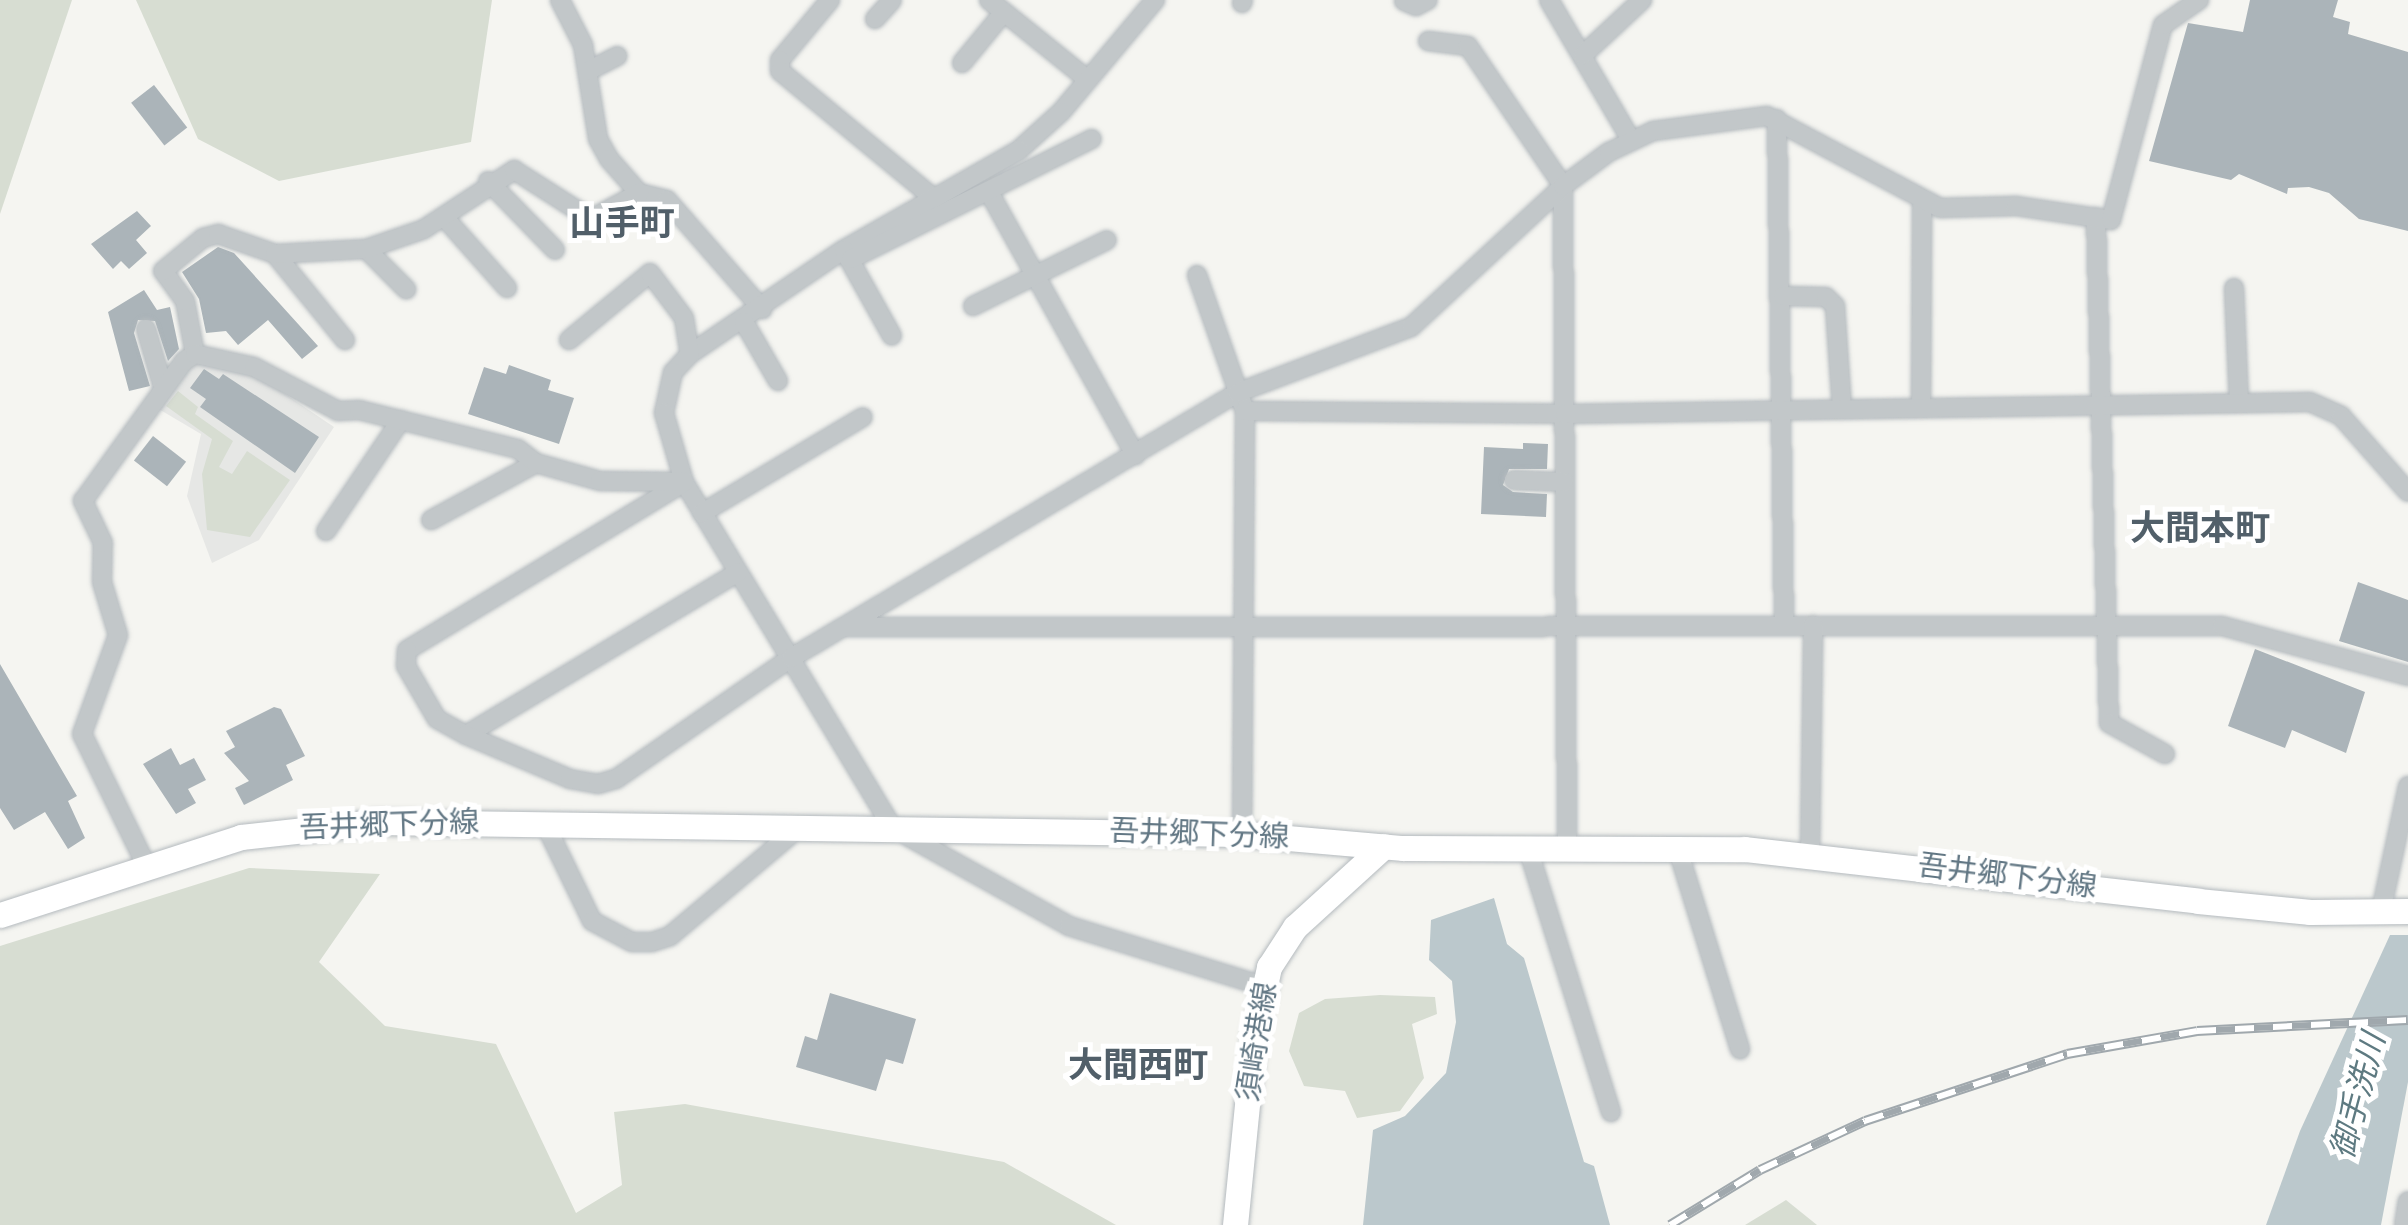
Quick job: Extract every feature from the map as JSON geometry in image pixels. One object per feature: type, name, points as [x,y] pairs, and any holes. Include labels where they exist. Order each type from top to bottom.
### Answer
[{"type":"main road","name":"吾井郷下分線","points":[[0,916],[285,828],[544,822],[1242,834],[1384,846],[1678,847],[1810,853],[2198,901],[2393,911]]},
{"type":"main road","name":"須崎港線","points":[[1235,1225],[1262,986],[1295,927],[1384,846]]},
{"type":"street","points":[[560,0],[583,44],[598,139],[638,193],[667,200],[762,309]]},
{"type":"street","points":[[830,0],[780,60],[780,71],[935,200]]},
{"type":"street","points":[[875,19],[892,0]]},
{"type":"street","points":[[1155,0],[1088,80],[1019,150],[690,354],[673,372],[664,414],[684,482],[892,828],[1070,926],[1262,986]]},
{"type":"street","points":[[1404,1],[1416,6],[1428,0]]},
{"type":"street","points":[[1549,0],[1631,140]]},
{"type":"street","points":[[684,482],[406,650],[406,666],[438,719],[538,770],[598,784],[616,779],[791,658],[1237,393],[1411,327],[1563,186],[1631,140],[1697,122],[1777,119],[1922,200],[1960,211],[2016,206],[2111,220],[2163,25],[2200,0]]},
{"type":"street","points":[[1583,55],[1637,1]]},
{"type":"street","points":[[962,62],[997,6],[1088,80]]},
{"type":"street","points":[[1428,40],[1468,46],[1563,186],[1568,849]]},
{"type":"street","points":[[588,71],[616,56]]},
{"type":"street","points":[[1777,119],[1784,624]]},
{"type":"street","points":[[847,255],[990,194],[1092,139]]},
{"type":"street","points":[[195,354],[185,301],[163,271],[167,264],[218,234],[275,254],[366,249],[403,240],[444,217],[488,181],[521,170],[591,219],[638,193]]},
{"type":"street","points":[[488,181],[555,250]]},
{"type":"street","points":[[990,194],[1032,276],[1135,455]]},
{"type":"street","points":[[1921,407],[1922,200]]},
{"type":"street","points":[[444,217],[507,288]]},
{"type":"street","points":[[2096,217],[2109,723],[2165,754]]},
{"type":"street","points":[[974,306],[1108,240]]},
{"type":"street","points":[[366,249],[406,288]]},
{"type":"street","points":[[275,254],[344,340]]},
{"type":"street","points":[[847,255],[892,336]]},
{"type":"street","points":[[569,340],[650,273],[684,318],[690,354]]},
{"type":"street","points":[[1197,274],[1245,411],[1242,834]]},
{"type":"street","points":[[2234,288],[2239,403]]},
{"type":"street","points":[[1782,296],[1826,297],[1835,306],[1842,408]]},
{"type":"street","points":[[744,322],[778,381]]},
{"type":"street","points":[[146,329],[164,387]]},
{"type":"street","points":[[148,868],[82,734],[118,635],[102,582],[103,543],[83,500],[164,387],[195,354]]},
{"type":"street","points":[[195,354],[254,367],[338,410],[401,420],[518,449],[536,463],[600,481],[684,482]]},
{"type":"street","points":[[1245,411],[1564,414],[2326,404],[2408,492]]},
{"type":"street","points":[[702,513],[863,417]]},
{"type":"street","points":[[326,532],[401,420]]},
{"type":"street","points":[[431,520],[536,463]]},
{"type":"street","points":[[1514,480],[1564,482]]},
{"type":"street","points":[[466,735],[738,572]]},
{"type":"street","points":[[844,627],[1784,624],[2238,628],[2408,676]]},
{"type":"street","points":[[1810,853],[1812,625]]},
{"type":"street","points":[[2393,911],[2408,786]]},
{"type":"street","points":[[544,822],[592,921],[632,942],[652,942],[670,936],[800,827]]},
{"type":"street","points":[[1678,847],[1740,1049]]},
{"type":"street","points":[[1528,849],[1611,1112]]},
{"type":"street","points":[[2404,1225],[2408,1201]]},
{"type":"shaded area","points":[[0,0],[72,0],[0,214]]},
{"type":"shaded area","points":[[136,0],[492,0],[471,142],[279,181],[198,139]]},
{"type":"shaded area","points":[[195,362],[254,373],[334,427],[259,540],[212,563],[187,496],[201,434],[157,408]]},
{"type":"shaded area","points":[[178,391],[198,407],[195,414],[233,441],[219,467],[232,474],[247,451],[290,480],[250,537],[207,530],[202,474],[212,439],[166,406]]},
{"type":"shaded area","points":[[249,868],[380,874],[319,962],[385,1026],[496,1044],[576,1213],[622,1185],[614,1112],[685,1104],[1004,1162],[1116,1225],[0,1225],[0,946]]},
{"type":"shaded area","points":[[1435,997],[1437,1014],[1412,1024],[1424,1078],[1400,1111],[1357,1118],[1345,1091],[1304,1086],[1289,1051],[1299,1013],[1325,999]]},
{"type":"shaded area","points":[[1786,1200],[1817,1225],[1745,1225]]},
{"type":"water","points":[[1494,898],[1507,944],[1524,958],[1584,1162],[1594,1166],[1610,1225],[1363,1225],[1373,1130],[1405,1116],[1446,1073],[1456,1022],[1452,981],[1429,960],[1431,920]]},
{"type":"water","name":"御手洗川","points":[[2390,935],[2408,935],[2408,1082],[2381,1225],[2266,1225],[2300,1131]]},
{"type":"building","points":[[2250,0],[2338,0],[2333,17],[2350,22],[2348,34],[2408,52],[2408,231],[2359,219],[2329,193],[2309,187],[2288,188],[2287,194],[2239,174],[2231,180],[2149,161],[2188,23],[2243,32]]},
{"type":"building","points":[[154,85],[187,128],[164,145],[131,103]]},
{"type":"building","points":[[137,211],[151,226],[136,240],[147,253],[129,269],[121,261],[113,269],[91,244]]},
{"type":"building","points":[[218,247],[234,253],[318,346],[302,359],[268,320],[238,345],[226,331],[206,333],[199,299],[182,272]]},
{"type":"building","points":[[144,290],[157,310],[170,307],[179,349],[168,361],[155,321],[138,320],[134,333],[150,386],[129,391],[108,312]]},
{"type":"building","points":[[509,365],[551,380],[548,390],[574,398],[559,444],[468,414],[484,367],[506,374]]},
{"type":"building","points":[[204,369],[219,379],[223,374],[319,437],[295,473],[200,407],[206,399],[190,388]]},
{"type":"building","points":[[153,436],[186,462],[167,486],[134,460]]},
{"type":"building","points":[[1523,443],[1548,444],[1547,469],[1509,469],[1503,485],[1513,492],[1547,494],[1546,517],[1481,514],[1484,447],[1523,449]]},
{"type":"building","points":[[2358,582],[2408,600],[2408,662],[2339,641]]},
{"type":"building","points":[[2255,649],[2365,692],[2346,753],[2292,730],[2285,748],[2228,726]]},
{"type":"building","points":[[0,664],[77,796],[68,801],[85,838],[68,849],[45,812],[14,830],[0,808]]},
{"type":"building","points":[[274,707],[281,709],[305,756],[286,765],[293,780],[244,805],[235,788],[249,781],[224,753],[235,747],[226,731]]},
{"type":"building","points":[[171,748],[180,765],[194,758],[206,780],[188,789],[196,803],[176,814],[143,764]]},
{"type":"building","points":[[830,993],[916,1019],[903,1064],[886,1059],[876,1091],[796,1067],[805,1036],[817,1040]]},
{"type":"railway","points":[[1670,1225],[1760,1170],[1865,1121],[2067,1054],[2197,1031],[2408,1020]]},
{"type":"district","name":"山手町","points":[[622,223]]},
{"type":"district","name":"大間本町","points":[[2200,528]]},
{"type":"district","name":"大間西町","points":[[1138,1065]]}]
